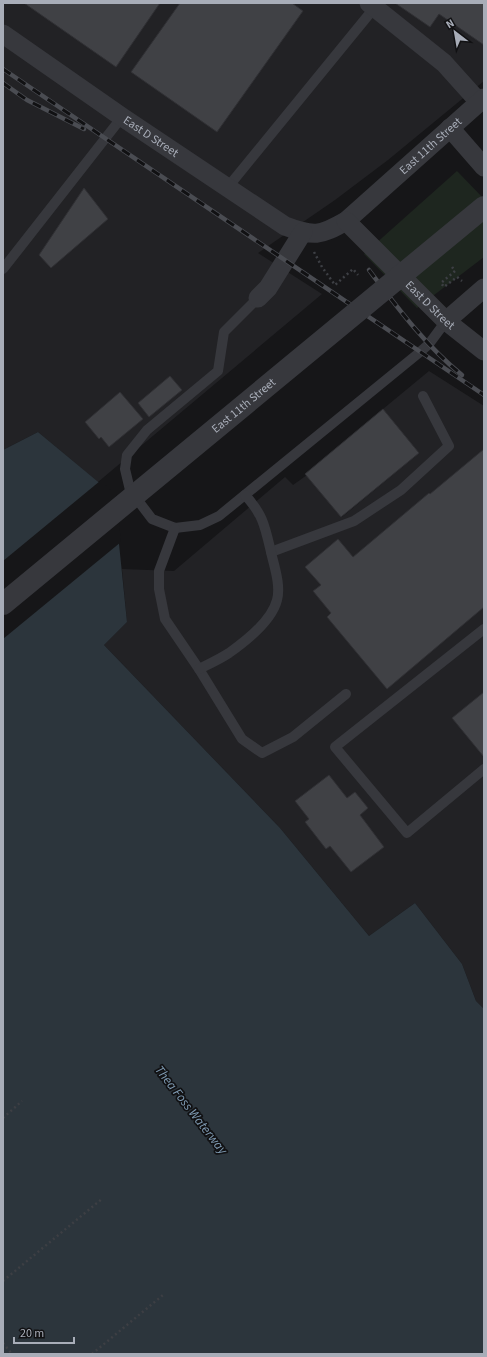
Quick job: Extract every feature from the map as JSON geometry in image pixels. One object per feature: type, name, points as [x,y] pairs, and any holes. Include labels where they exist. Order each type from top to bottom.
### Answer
[{"type":"street","points":[[372,5],[444,63],[482,100]]},
{"type":"street","name":"East D Street","points":[[3,34],[122,117],[285,226],[303,232]]},
{"type":"street","name":"East 11th Street","points":[[303,232],[312,234],[328,231],[346,221],[482,100]]},
{"type":"street","points":[[450,128],[484,167]]},
{"type":"street","name":"East 11th Street","points":[[3,604],[484,207]]},
{"type":"street","name":"East D Street","points":[[346,221],[446,321],[484,351]]},
{"type":"street","points":[[258,298],[268,288],[303,232]]},
{"type":"street","points":[[446,321],[484,288]]},
{"type":"lane","points":[[228,187],[372,5]]},
{"type":"lane","points":[[3,269],[122,117]]},
{"type":"lane","points":[[258,298],[224,332],[218,371],[147,430],[127,455],[125,469],[130,490],[152,519],[175,528],[200,525],[219,516],[420,352],[446,321]]},
{"type":"lane","points":[[271,552],[354,521],[401,490],[449,446],[423,396]]},
{"type":"lane","points":[[199,669],[228,654],[259,628],[273,613],[278,599],[277,581],[263,518],[245,494]]},
{"type":"lane","points":[[175,528],[159,572],[165,619],[199,669],[242,739],[262,753],[293,737],[346,694]]},
{"type":"lane","points":[[484,629],[335,747],[407,833],[484,769]]},
{"type":"path","points":[[322,267],[335,284],[353,269],[358,275]]},
{"type":"path","points":[[452,267],[455,271],[441,283],[444,287],[457,277]]},
{"type":"path","points":[[3,1118],[22,1101]]},
{"type":"path","points":[[3,1281],[103,1198]]},
{"type":"path","points":[[92,1354],[163,1295]]},
{"type":"path","points":[[3,1343],[12,1354]]},
{"type":"shaded area","points":[[3,3],[484,3],[484,81],[388,160],[335,200],[258,253],[322,294],[98,482],[38,432],[3,450]]},
{"type":"shaded area","points":[[457,171],[484,199],[484,257],[417,308],[364,254]]},
{"type":"shaded area","points":[[429,371],[484,406],[484,1009],[476,1001],[462,964],[415,903],[369,936],[280,828],[104,645],[127,622],[122,569],[174,571],[285,477],[293,485],[307,475],[342,517],[419,453],[383,409]]},
{"type":"water","name":"Thea Foss Waterway","points":[[38,432],[114,495],[127,622],[104,645],[280,828],[369,936],[415,903],[462,964],[476,1001],[484,1009],[484,1354],[3,1354],[3,450]]},
{"type":"pier","points":[[100,481],[116,494],[121,542],[3,639],[3,561]]},
{"type":"building","points":[[24,3],[160,3],[116,67]]},
{"type":"building","points":[[180,3],[292,3],[303,11],[217,132],[131,72]]},
{"type":"building","points":[[395,3],[484,3],[484,45],[439,14],[430,27]]},
{"type":"building","points":[[84,188],[108,219],[51,268],[39,255]]},
{"type":"building","points":[[170,376],[182,390],[149,417],[138,403]]},
{"type":"building","points":[[120,392],[143,419],[109,447],[101,437],[99,439],[85,422]]},
{"type":"building","points":[[383,409],[419,453],[341,517],[305,474]]},
{"type":"building","points":[[484,449],[484,607],[387,689],[327,617],[331,613],[313,591],[321,585],[305,567],[338,539],[353,557]]},
{"type":"building","points":[[484,692],[484,757],[452,718]]},
{"type":"building","points":[[329,775],[347,798],[355,792],[368,808],[360,815],[384,847],[351,872],[330,846],[326,849],[305,822],[309,819],[295,801]]},
{"type":"railway","points":[[3,69],[484,395]]},
{"type":"railway","points":[[3,83],[27,100],[84,129]]},
{"type":"railway","points":[[369,270],[401,312],[424,338],[462,375]]}]
